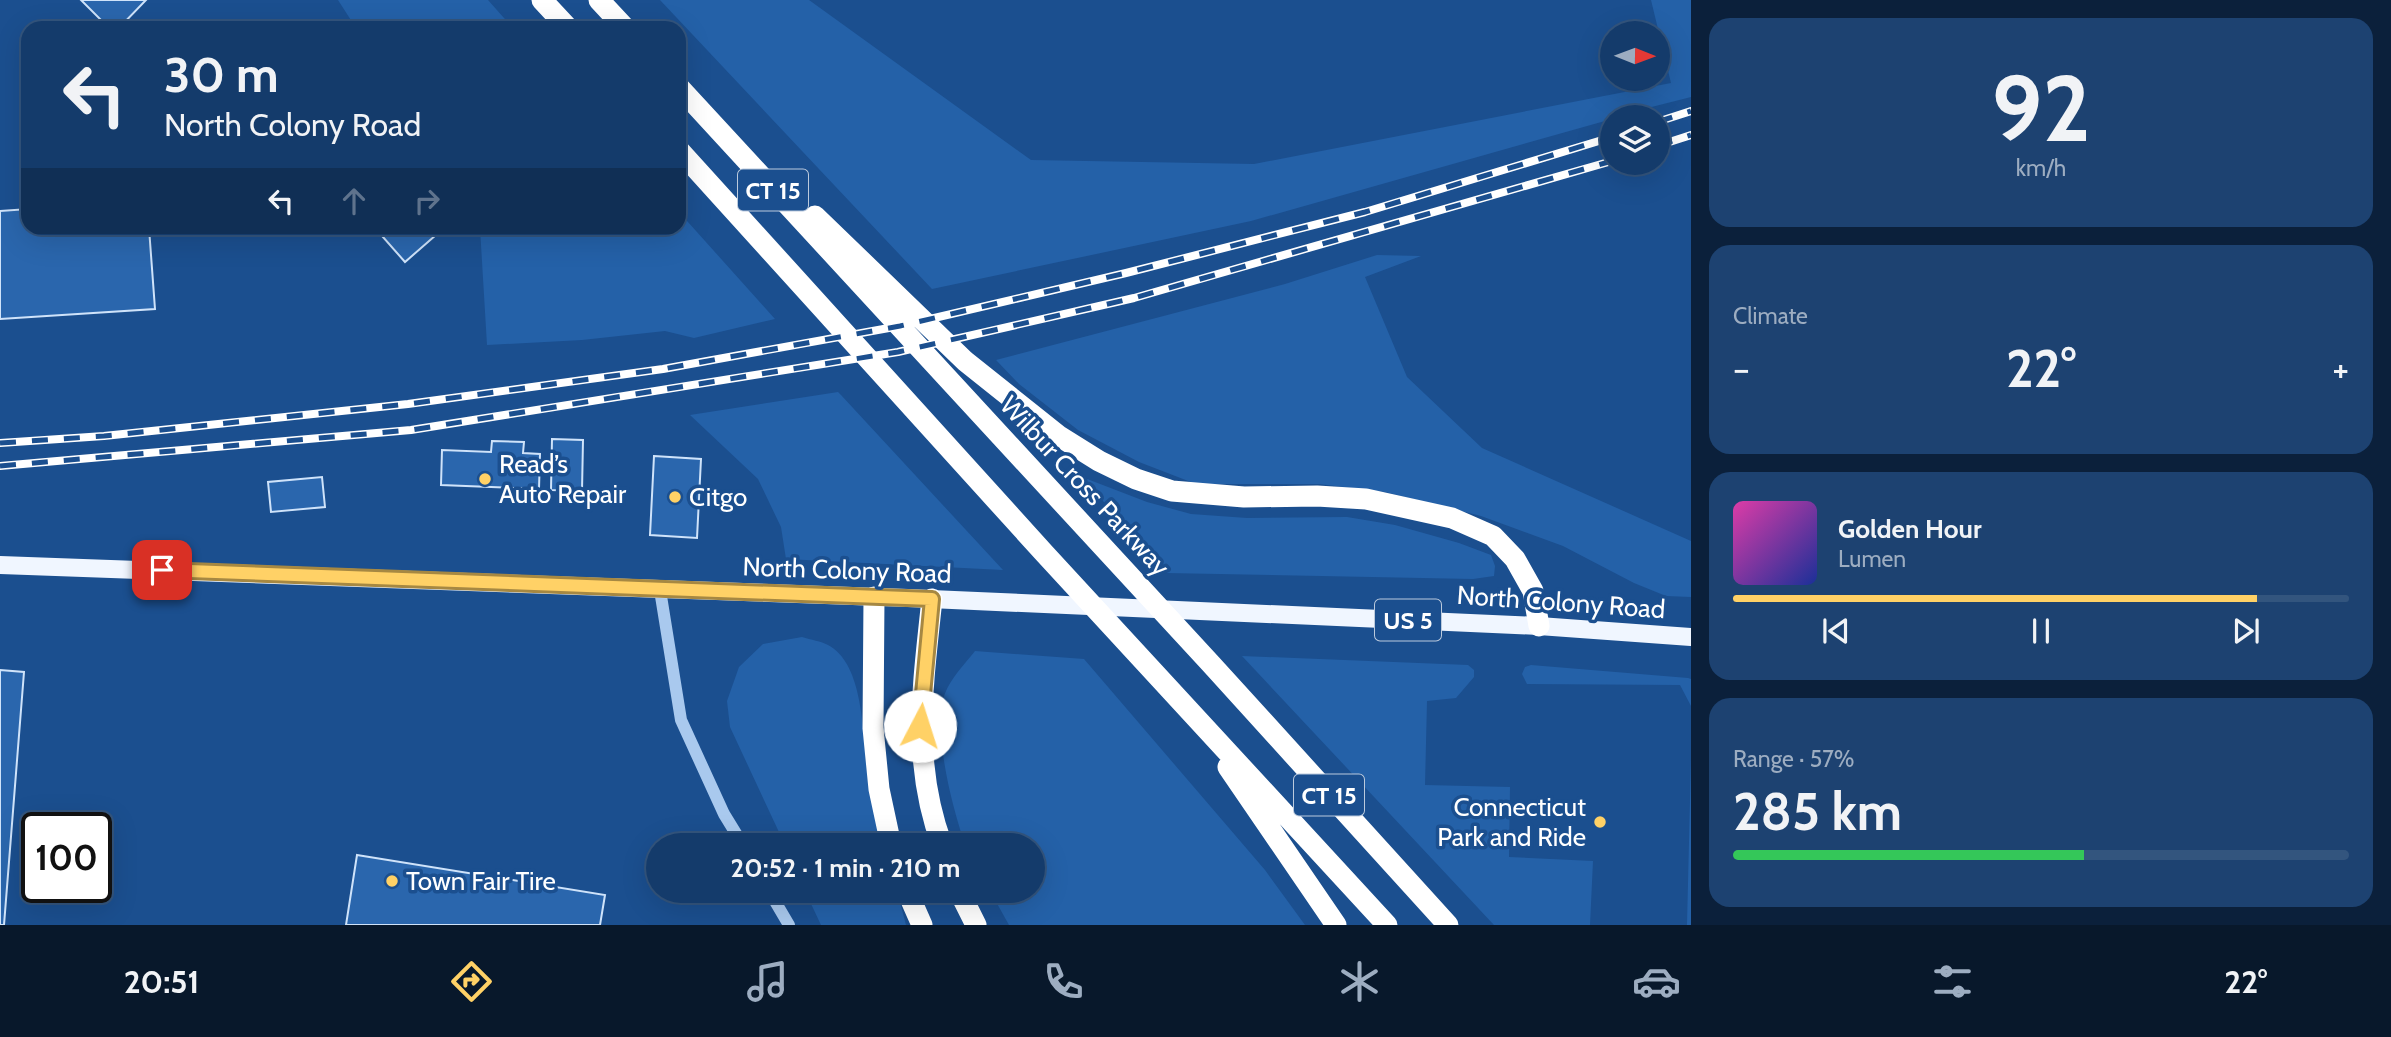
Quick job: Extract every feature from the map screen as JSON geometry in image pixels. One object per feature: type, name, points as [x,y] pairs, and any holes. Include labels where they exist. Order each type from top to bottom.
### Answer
[{"type":"highway","points":[[542,0],[562,21]]},
{"type":"highway","points":[[599,0],[618,21]]},
{"type":"highway","points":[[686,94],[890,286],[965,361],[1059,436],[1099,461],[1136,479],[1172,491],[1244,497],[1317,496],[1366,499],[1452,518],[1493,536],[1515,559],[1533,591],[1539,626]]},
{"type":"highway","name":"Wilbur Cross Parkway","points":[[686,94],[1448,925]]},
{"type":"highway","name":"CT 15","points":[[686,158],[1045,554],[1387,925]]},
{"type":"highway","points":[[874,597],[873,728],[879,789],[888,833]]},
{"type":"highway","points":[[932,599],[920,726],[925,779],[939,833]]},
{"type":"highway","points":[[1188,707],[1336,925]]},
{"type":"highway","points":[[912,903],[922,925]]},
{"type":"highway","points":[[965,903],[976,925]]},
{"type":"main road","name":"North Colony Road","points":[[0,565],[932,599],[1539,626],[1691,637]]},
{"type":"street","points":[[660,590],[681,720],[724,814],[736,833]]},
{"type":"street","points":[[776,903],[789,925]]},
{"type":"shaded area","points":[[338,0],[488,0],[507,21],[352,21]]},
{"type":"shaded area","points":[[660,0],[809,0],[1031,160],[1254,164],[1630,91],[1670,91],[1670,21],[1656,21],[1651,0],[1691,0],[1691,97],[1659,105],[1600,105],[1600,122],[1251,221],[932,289],[686,28],[686,21],[680,21]]},
{"type":"shaded area","points":[[686,220],[775,319],[694,338],[665,331],[582,340],[487,345],[480,235],[686,235]]},
{"type":"shaded area","points":[[1377,255],[1421,256],[1365,277],[1407,377],[1482,448],[1691,541],[1691,597],[1666,596],[1634,583],[1563,546],[1481,516],[1385,492],[1319,484],[1196,484],[1139,462],[1078,430],[1019,384],[996,360],[1285,284]]},
{"type":"shaded area","points":[[838,392],[1003,570],[786,559],[781,527],[758,479],[690,415]]},
{"type":"shaded area","points":[[1082,477],[1147,502],[1191,514],[1247,518],[1347,517],[1395,525],[1491,555],[1495,566],[1494,576],[1473,579],[1166,573]]},
{"type":"shaded area","points":[[802,637],[828,645],[841,656],[857,689],[870,794],[881,833],[779,833],[730,727],[727,701],[739,667],[763,644]]},
{"type":"shaded area","points":[[975,651],[1084,659],[1265,870],[1305,925],[1009,925],[997,903],[1045,903],[1045,833],[961,833],[950,793],[941,735],[943,701],[956,674]]},
{"type":"shaded area","points":[[1242,656],[1468,665],[1474,670],[1474,677],[1456,698],[1427,701],[1425,785],[1510,787],[1509,857],[1593,861],[1590,925],[1494,925]]},
{"type":"shaded area","points":[[1531,665],[1688,678],[1691,679],[1691,706],[1680,685],[1527,684],[1522,674],[1525,667]]},
{"type":"shaded area","points":[[1691,759],[1691,925],[1687,925]]},
{"type":"shaded area","points":[[811,903],[900,903],[906,925],[821,925]]},
{"type":"building","points":[[81,0],[146,0],[126,21],[102,21]]},
{"type":"building","points":[[21,210],[21,235],[150,235],[155,309],[0,319],[0,211]]},
{"type":"building","points":[[381,235],[436,235],[405,262]]},
{"type":"building","points":[[552,439],[583,440],[582,491],[551,490]]},
{"type":"building","points":[[492,441],[524,442],[523,453],[540,454],[539,489],[441,485],[442,450],[491,452]]},
{"type":"building","points":[[654,456],[701,459],[697,538],[650,535]]},
{"type":"building","points":[[322,477],[325,507],[271,512],[268,482]]},
{"type":"building","points":[[0,670],[24,672],[4,925],[0,925]]},
{"type":"building","points":[[357,855],[605,895],[600,925],[346,925]]},
{"type":"railway","points":[[1670,118],[1691,111]]},
{"type":"railway","points":[[1670,142],[1691,135]]},
{"type":"railway","points":[[0,443],[104,436],[408,404],[663,369],[900,326],[1126,273],[1365,212],[1600,141]]},
{"type":"railway","points":[[0,466],[411,430],[898,352],[1134,298],[1600,164]]},
{"type":"place","name":"Read’s Auto Repair","points":[[485,479]]},
{"type":"place","name":"Citgo","points":[[675,497]]},
{"type":"place","name":"Connecticut Park and Ride","points":[[1600,822]]},
{"type":"place","name":"Town Fair Tire","points":[[392,881]]},
{"type":"route","points":[[162,570],[932,599],[920,726]]}]
